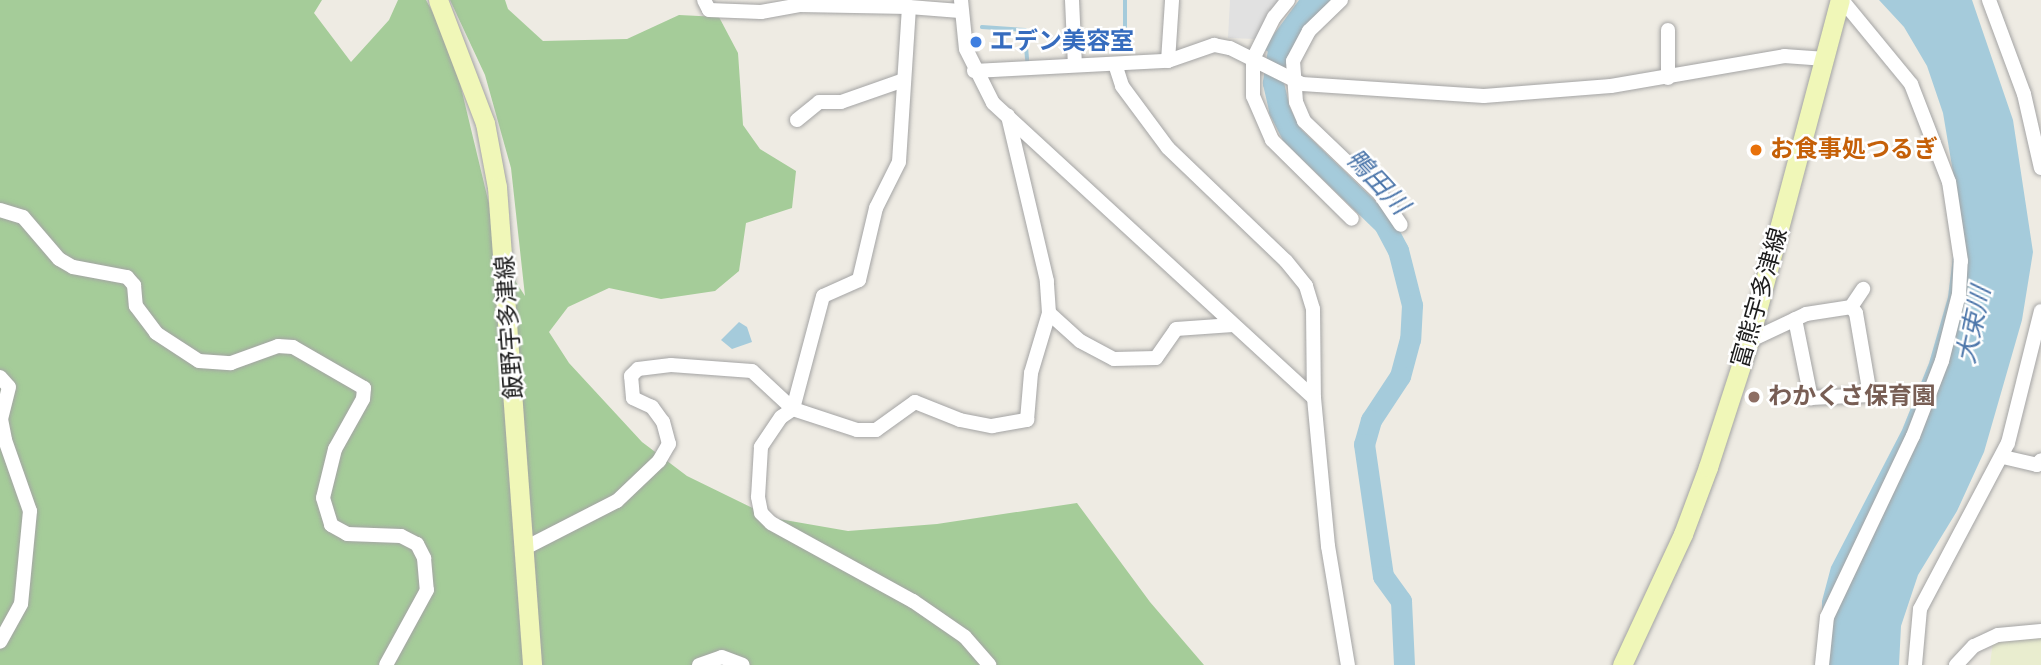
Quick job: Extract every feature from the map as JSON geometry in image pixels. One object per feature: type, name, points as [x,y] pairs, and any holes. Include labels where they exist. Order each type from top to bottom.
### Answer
[{"type":"main road","name":"飯野宇多津線","points":[[438,0],[478,100],[497,187],[532,665]]},
{"type":"main road","name":"富熊宇多津線","points":[[1622,665],[1684,534],[1749,341],[1841,0]]},
{"type":"street","points":[[704,0],[709,10],[761,12],[789,6],[885,3],[909,7],[961,6],[974,71],[993,103],[1314,398]]},
{"type":"street","points":[[1072,0],[1075,65]]},
{"type":"street","points":[[1168,61],[1172,0]]},
{"type":"street","points":[[1288,0],[1274,17],[1252,59],[1253,96],[1272,140],[1352,219]]},
{"type":"street","points":[[1341,0],[1309,32],[1293,61],[1291,78],[1304,121],[1380,194],[1401,225]]},
{"type":"street","points":[[1822,665],[1827,617],[1913,436],[1942,361],[1959,294],[1961,261],[1949,182],[1912,84],[1841,0]]},
{"type":"street","points":[[1989,0],[2024,94],[2041,168]]},
{"type":"street","points":[[909,7],[901,81],[898,162],[876,208],[859,280],[823,296],[793,409],[781,417],[761,447],[761,513],[771,523],[914,601],[965,637],[989,665]]},
{"type":"street","points":[[1668,30],[1668,78]]},
{"type":"street","points":[[974,71],[1168,61],[1214,45],[1252,59],[1302,84],[1348,90],[1484,96],[1668,78],[1784,55],[1826,60]]},
{"type":"street","points":[[1115,64],[1122,86],[1168,148],[1286,261],[1306,286],[1313,309],[1314,398],[1328,546],[1348,665]]},
{"type":"street","points":[[797,120],[819,102],[841,102],[901,81]]},
{"type":"street","points":[[525,548],[617,501],[659,461],[669,444],[663,422],[652,407],[633,398],[631,376],[638,369],[671,365],[752,371],[793,409],[856,430],[876,430],[915,402],[960,420],[992,426],[1027,420],[1031,373],[1049,313],[1035,221],[1008,116]]},
{"type":"street","points":[[0,210],[23,217],[59,259],[73,267],[127,276],[134,285],[136,306],[156,333],[199,361],[231,363],[278,346],[293,347],[364,388],[363,399],[335,449],[323,498],[331,525],[347,534],[401,536],[417,544],[424,558],[427,590],[386,665]]},
{"type":"street","points":[[1749,341],[1795,319],[1851,307],[1863,289]]},
{"type":"street","points":[[1795,319],[1811,398],[1870,395],[1856,313],[1851,307]]},
{"type":"street","points":[[1915,665],[1920,609],[2003,457],[2037,356],[2041,311]]},
{"type":"street","points":[[1049,313],[1080,341],[1114,359],[1156,358],[1176,329],[1233,325]]},
{"type":"street","points":[[0,376],[9,387],[1,419],[5,440],[30,511],[21,604],[0,642]]},
{"type":"street","points":[[2003,457],[2037,465],[2041,460]]},
{"type":"street","points":[[1956,665],[1974,646],[1998,635],[2041,631]]},
{"type":"street","points":[[699,665],[722,657],[743,665]]},
{"type":"green space","points":[[0,0],[322,0],[314,13],[351,62],[389,20],[398,0],[426,0],[451,46],[503,262],[525,296],[511,168],[485,75],[450,0],[505,0],[508,9],[543,41],[627,39],[679,15],[719,17],[738,53],[743,125],[760,149],[796,171],[792,208],[746,223],[739,271],[715,291],[661,299],[609,288],[568,307],[549,332],[569,363],[642,442],[687,476],[773,518],[848,531],[937,524],[1077,503],[1150,602],[1204,665],[0,665]]},
{"type":"green space","points":[[2041,634],[2041,665],[1990,665],[1993,641]]},
{"type":"shaded area","points":[[1230,0],[1280,0],[1256,39],[1228,38]]},
{"type":"water","points":[[1299,0],[1331,0],[1289,61],[1263,49]]},
{"type":"water","name":"大束川","points":[[1879,0],[1972,0],[2013,120],[2033,252],[2022,320],[1984,452],[1957,511],[1918,575],[1901,626],[1899,665],[1822,665],[1822,601],[1831,567],[1902,430],[1929,363],[1948,297],[1955,241],[1955,184],[1943,113],[1927,66],[1904,27]]},
{"type":"water","points":[[739,322],[747,327],[752,342],[732,349],[721,340]]},
{"type":"waterway","points":[[1125,0],[1125,32]]},
{"type":"waterway","name":"鴨田川","points":[[1320,0],[1297,20],[1278,50],[1273,83],[1279,110],[1292,135],[1384,224],[1398,250],[1412,305],[1410,339],[1400,376],[1371,420],[1364,444],[1383,576],[1401,601],[1404,665]]},
{"type":"waterway","points":[[982,27],[1025,30],[1028,64]]},
{"type":"place","name":"エデン美容室","points":[[976,42]]},
{"type":"place","name":"お食事処つるぎ","points":[[1756,150]]},
{"type":"place","name":"わかくさ保育園","points":[[1754,397]]}]
